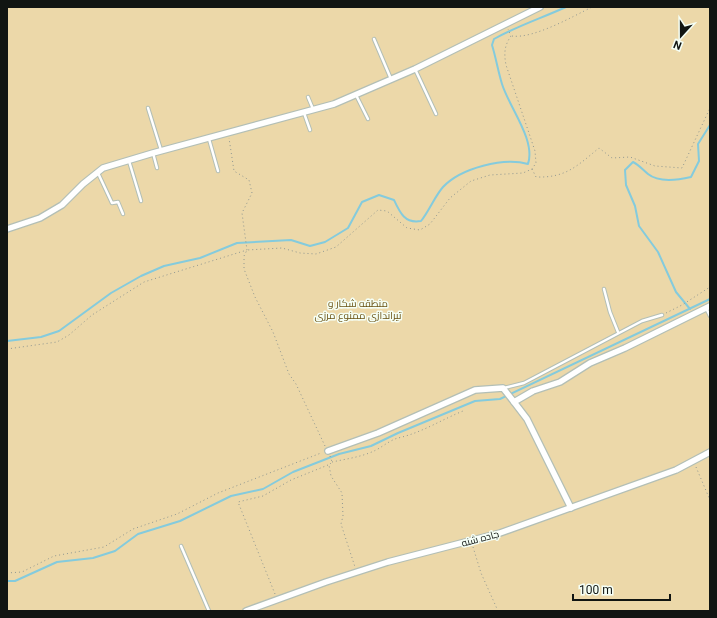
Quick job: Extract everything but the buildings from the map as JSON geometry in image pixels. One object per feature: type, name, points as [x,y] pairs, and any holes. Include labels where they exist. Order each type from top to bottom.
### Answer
[{"type":"street","points":[[7,230],[40,218],[62,205],[103,168],[334,104],[415,69],[540,7]]},
{"type":"street","points":[[513,400],[533,391],[560,382],[590,363],[625,348],[708,307]]},
{"type":"street","points":[[328,451],[378,433],[475,390],[505,390],[527,419],[571,508]]},
{"type":"street","name":"جاده شنه","points":[[246,611],[357,572],[500,533],[676,470],[710,452]]},
{"type":"street","points":[[264,604],[266,611]]},
{"type":"lane","points":[[374,39],[391,80]]},
{"type":"lane","points":[[415,69],[436,114]]},
{"type":"lane","points":[[356,94],[368,119]]},
{"type":"lane","points":[[308,97],[314,110]]},
{"type":"lane","points":[[148,108],[161,151]]},
{"type":"lane","points":[[304,112],[310,130]]},
{"type":"lane","points":[[209,139],[218,171]]},
{"type":"lane","points":[[153,153],[157,168]]},
{"type":"lane","points":[[129,160],[142,201]]},
{"type":"lane","points":[[98,173],[112,203],[118,202],[123,214]]},
{"type":"lane","points":[[604,289],[610,312],[618,332]]},
{"type":"lane","points":[[708,307],[710,316]]},
{"type":"lane","points":[[505,390],[524,383],[556,367],[642,320],[662,315]]},
{"type":"lane","points":[[181,546],[209,611]]},
{"type":"path","points":[[511,36],[520,37],[529,34],[564,21],[592,7]]},
{"type":"path","points":[[507,27],[511,36]]},
{"type":"path","points":[[7,349],[57,342],[92,315],[144,282],[247,250],[282,248],[300,253],[316,254],[336,247],[378,210],[387,211],[407,228],[420,230],[430,224],[450,198],[471,181],[490,175],[523,173],[532,169],[536,163],[536,151],[528,126],[513,90],[504,53],[506,42],[511,36]]},
{"type":"path","points":[[532,169],[536,177],[551,177],[572,170],[599,148],[612,158],[630,157],[655,166],[682,168],[710,108]]},
{"type":"path","points":[[7,573],[22,572],[54,556],[104,547],[133,529],[177,514],[218,493],[328,451],[296,384],[289,374],[273,332],[255,297],[244,268],[244,256],[247,246],[242,213],[252,193],[249,180],[234,171],[228,133]]},
{"type":"path","points":[[662,315],[682,305],[710,287]]},
{"type":"path","points":[[277,600],[238,502],[264,496],[291,480],[329,465],[332,461],[352,458],[372,452],[397,438],[403,438],[428,428],[463,411]]},
{"type":"path","points":[[694,461],[710,500]]},
{"type":"path","points":[[329,465],[331,476],[342,493],[343,516],[341,524],[357,572]]},
{"type":"path","points":[[471,540],[480,573],[498,611]]},
{"type":"green space","name":"منطقه شکار و تیراندازی ممنوع مرزی","points":[[7,7],[710,7],[710,611],[7,611]]},
{"type":"waterway","points":[[7,341],[41,337],[59,331],[111,293],[141,276],[164,266],[200,258],[237,243],[291,240],[310,246],[325,242],[348,228],[362,202],[379,195],[394,200],[398,209],[407,219],[411,221],[421,221],[443,187],[460,174],[495,163],[518,162],[528,164],[529,155],[525,134],[505,93],[492,45],[494,39],[503,34],[566,7]]},
{"type":"waterway","points":[[690,309],[676,292],[658,252],[639,226],[635,206],[626,185],[625,170],[633,162],[652,177],[658,179],[675,180],[691,177],[699,161],[698,144],[710,125]]},
{"type":"waterway","points":[[7,581],[15,581],[57,562],[93,558],[115,551],[138,534],[180,521],[231,496],[263,489],[293,472],[339,454],[371,446],[398,433],[475,401],[500,399],[710,299]]}]
